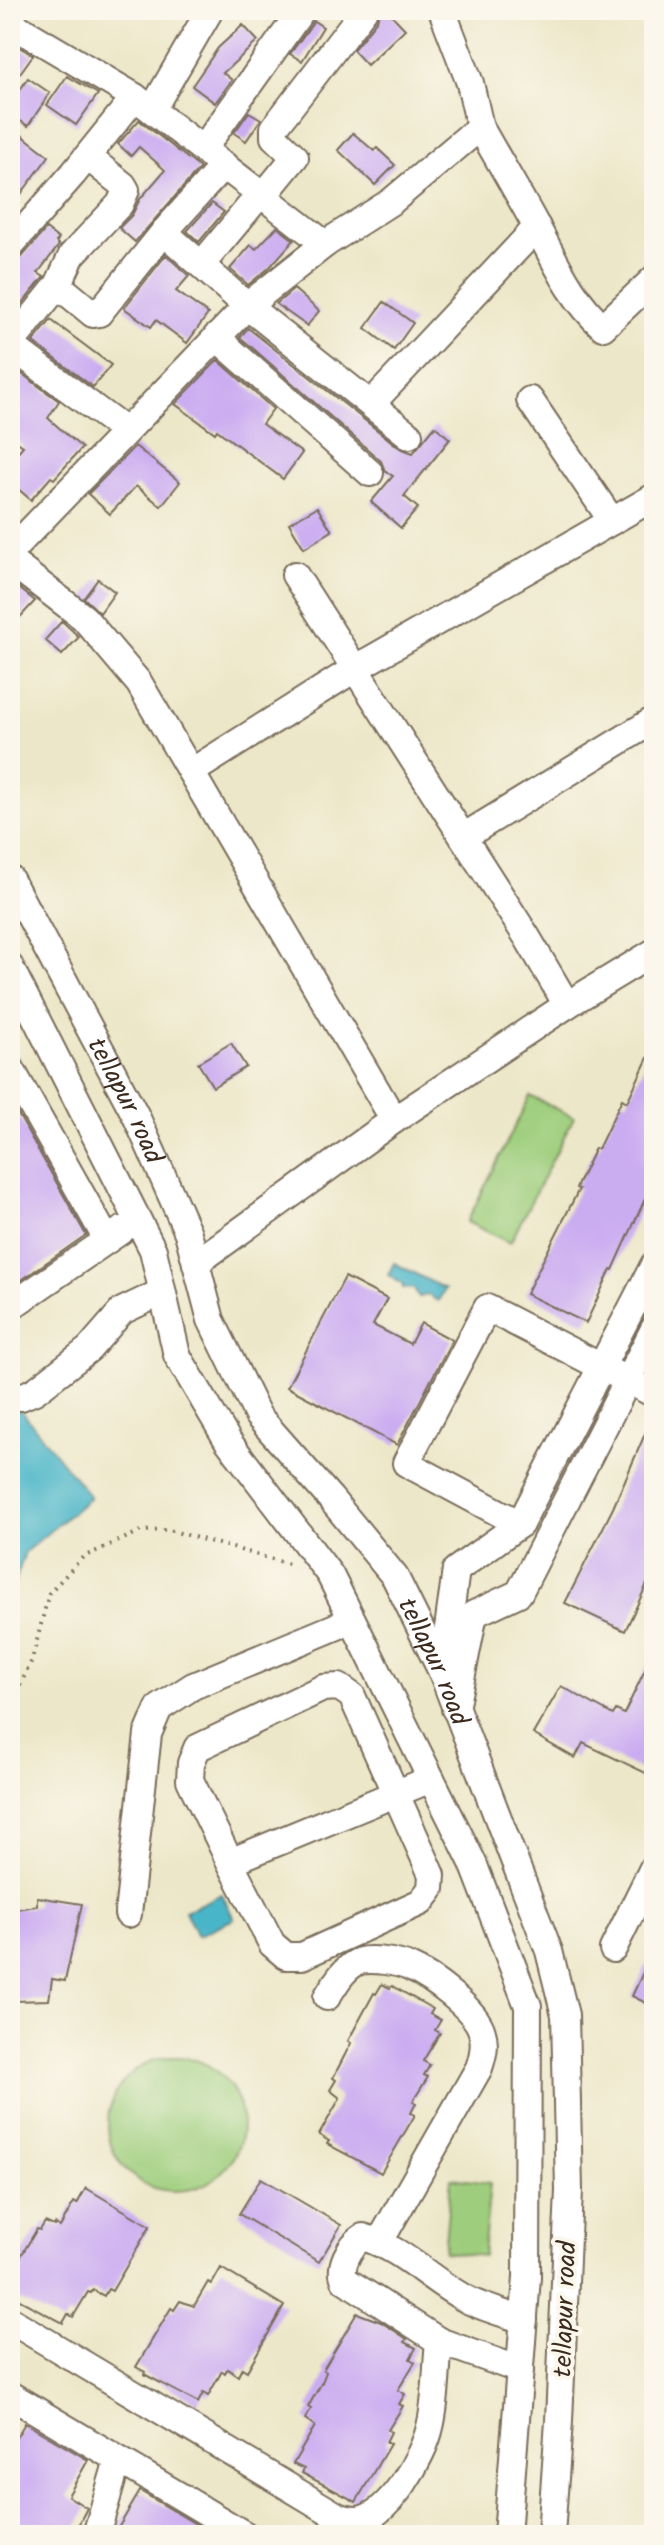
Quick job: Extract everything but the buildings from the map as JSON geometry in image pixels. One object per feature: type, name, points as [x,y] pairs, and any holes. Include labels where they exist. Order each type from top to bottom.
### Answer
[{"type":"street","points":[[10,246],[88,157],[144,104],[210,10]]},
{"type":"street","points":[[58,285],[93,314],[99,313],[164,232],[214,157],[302,10]]},
{"type":"street","points":[[202,264],[295,157],[274,137],[274,128],[364,10]]},
{"type":"street","points":[[442,10],[470,83],[480,127],[555,264],[584,310],[603,327],[654,279]]},
{"type":"street","points":[[11,25],[144,104],[325,244]]},
{"type":"street","points":[[394,1120],[139,683],[84,618],[13,545],[247,306],[325,244],[392,201],[480,127]]},
{"type":"street","points":[[88,157],[123,185],[125,194],[120,204],[72,255],[58,285],[10,345],[125,431]]},
{"type":"street","points":[[372,403],[537,227]]},
{"type":"street","points":[[164,232],[247,306],[409,435]]},
{"type":"street","points":[[216,337],[370,473]]},
{"type":"street","points":[[530,400],[612,521]]},
{"type":"street","points":[[191,772],[356,668],[654,497]]},
{"type":"street","points":[[295,575],[567,1005]]},
{"type":"street","points":[[463,837],[654,720]]},
{"type":"street","name":"tellapur road","points":[[10,879],[124,1092],[188,1233],[211,1320],[258,1416],[395,1577],[442,1672],[549,1951],[565,2015],[569,2190],[551,2535]]},
{"type":"street","points":[[196,1263],[394,1120],[567,1005],[654,952]]},
{"type":"street","points":[[10,967],[153,1250],[177,1355],[228,1441],[330,1575],[473,1863],[528,2006],[527,2277],[507,2535]]},
{"type":"street","points":[[10,1067],[107,1240]]},
{"type":"street","points":[[83,1112],[124,1092]]},
{"type":"street","points":[[10,1307],[137,1219]]},
{"type":"street","points":[[442,1672],[456,1570],[520,1524],[654,1265]]},
{"type":"street","points":[[10,1396],[21,1397],[35,1391],[89,1349],[122,1311],[162,1292]]},
{"type":"street","points":[[520,1524],[406,1463],[487,1308],[654,1394]]},
{"type":"street","points":[[455,1709],[474,1614],[519,1593],[654,1329]]},
{"type":"street","points":[[128,1914],[148,1734],[159,1708],[193,1686],[352,1620]]},
{"type":"street","points":[[339,1687],[352,1696],[397,1793],[432,1875],[431,1889],[421,1902],[302,1956],[286,1956],[272,1944],[230,1862],[190,1780],[191,1763],[197,1748],[323,1688],[339,1687]]},
{"type":"street","points":[[230,1862],[431,1779]]},
{"type":"street","points":[[613,1949],[654,1866]]},
{"type":"street","points":[[327,1997],[346,1970],[360,1961],[408,1967],[471,2011],[482,2031],[484,2052],[479,2068],[379,2243]]},
{"type":"street","points":[[520,2370],[439,2341],[345,2280],[342,2267],[357,2240],[363,2237],[379,2243],[470,2301],[524,2320]]},
{"type":"street","points":[[10,2320],[339,2517],[359,2520],[380,2510],[401,2487],[423,2448],[431,2426],[439,2341]]},
{"type":"street","points":[[10,2395],[239,2533]]},
{"type":"street","points":[[96,2535],[118,2460]]},
{"type":"path","points":[[10,1707],[32,1660],[49,1593],[83,1557],[141,1531],[169,1530],[330,1575]]},
{"type":"green space","points":[[530,1096],[574,1117],[510,1243],[467,1222]]},
{"type":"green space","points":[[175,2057],[200,2063],[222,2077],[236,2099],[242,2124],[236,2149],[222,2171],[200,2185],[175,2191],[150,2185],[128,2171],[114,2149],[108,2124],[114,2099],[128,2077],[150,2063]]},
{"type":"green space","points":[[451,2178],[490,2183],[483,2256],[444,2252]]},
{"type":"water","points":[[394,1263],[445,1289],[438,1301],[428,1295],[419,1297],[414,1289],[403,1288],[388,1275]]},
{"type":"water","points":[[20,1409],[90,1497],[25,1552],[10,1597],[10,1416]]},
{"type":"water","points":[[222,1894],[234,1919],[197,1936],[185,1911]]}]
